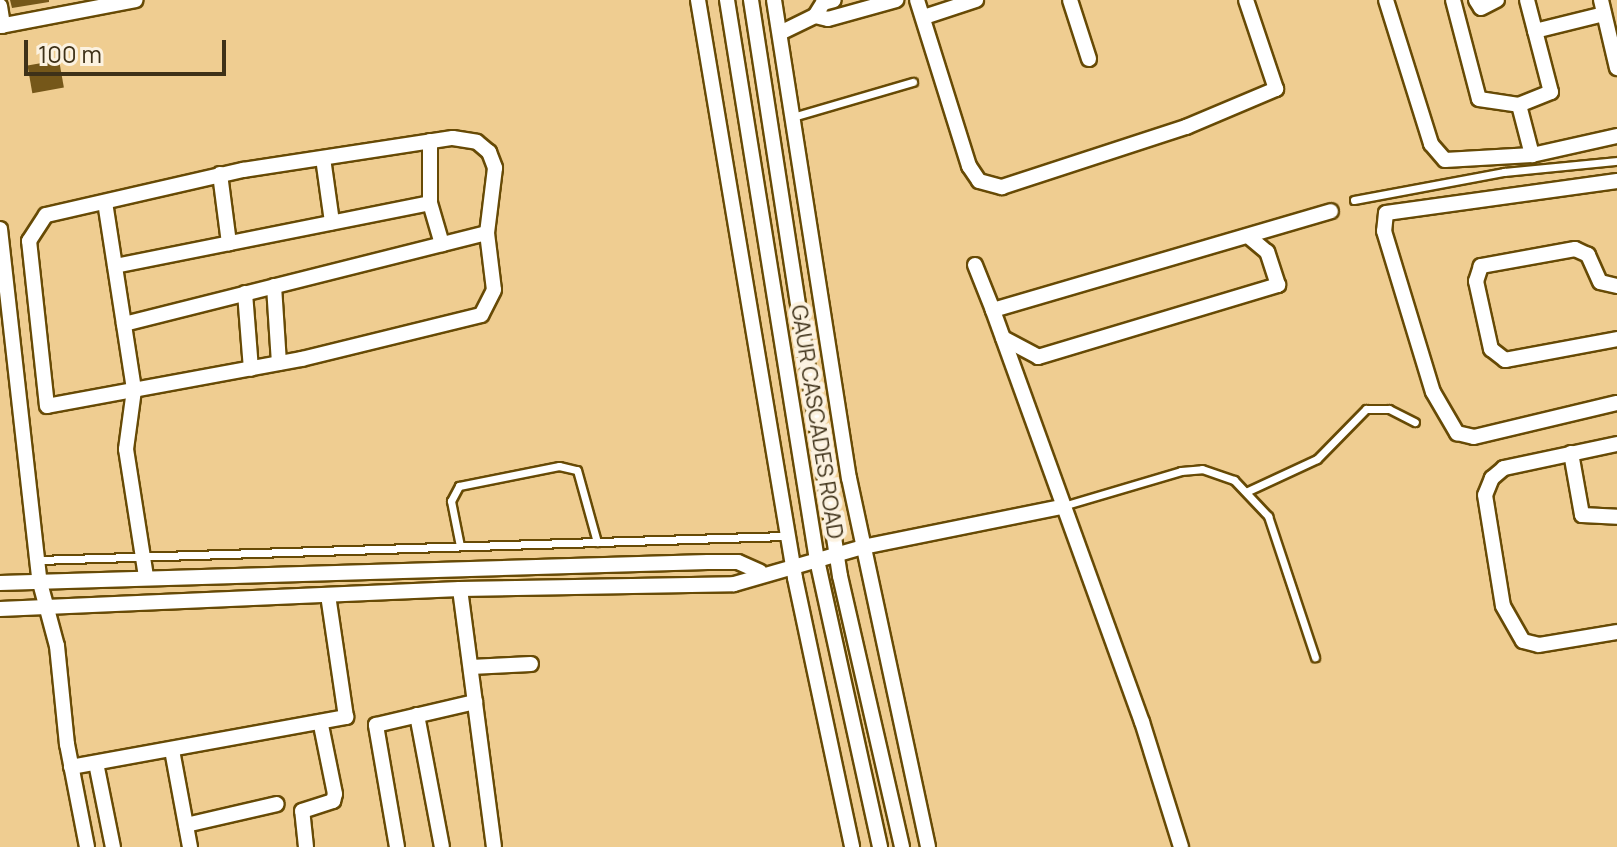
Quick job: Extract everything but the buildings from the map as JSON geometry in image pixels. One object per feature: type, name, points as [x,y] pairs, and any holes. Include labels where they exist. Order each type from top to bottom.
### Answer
[{"type":"street","points":[[0,6],[1,26],[93,4],[136,0]]},
{"type":"street","points":[[698,0],[793,566],[852,847]]},
{"type":"street","name":"GAUR CASCADES ROAD","points":[[727,0],[817,560],[880,847]]},
{"type":"street","name":"GAUR CASCADES ROAD","points":[[751,0],[836,554],[902,847]]},
{"type":"street","points":[[774,0],[863,547],[928,847]]},
{"type":"street","points":[[780,33],[815,16],[823,3],[834,0]]},
{"type":"street","points":[[815,16],[828,19],[896,0]]},
{"type":"street","points":[[917,0],[969,166],[979,181],[1002,187],[1186,127],[1276,89],[1246,0]]},
{"type":"street","points":[[924,17],[976,0]]},
{"type":"street","points":[[1070,0],[1089,59]]},
{"type":"street","points":[[1386,0],[1435,152],[1456,161],[1532,155],[1617,136]]},
{"type":"street","points":[[1453,0],[1479,99],[1519,105],[1551,92],[1527,0]]},
{"type":"street","points":[[1476,0],[1481,8],[1497,0]]},
{"type":"street","points":[[1535,31],[1602,7],[1617,68]]},
{"type":"street","points":[[1519,105],[1532,155]]},
{"type":"street","points":[[721,138],[748,134]]},
{"type":"street","points":[[430,141],[430,203],[442,244]]},
{"type":"street","points":[[430,141],[477,142],[489,152],[495,168],[487,233],[494,290],[481,315],[251,369],[47,406],[29,241],[46,215],[220,174],[323,158],[430,141]]},
{"type":"street","points":[[323,158],[332,222]]},
{"type":"street","points":[[220,174],[229,243]]},
{"type":"street","points":[[1617,181],[1386,213],[1384,231],[1433,392],[1457,433],[1474,437],[1617,403]]},
{"type":"street","points":[[105,202],[134,390],[126,449],[146,576]]},
{"type":"street","points":[[115,266],[430,203]]},
{"type":"street","points":[[993,310],[1331,211]]},
{"type":"street","points":[[0,229],[39,579],[57,646],[71,767],[87,847]]},
{"type":"street","points":[[124,324],[487,233]]},
{"type":"street","points":[[1003,338],[1038,357],[1278,285],[1267,252],[1248,236]]},
{"type":"street","points":[[1617,286],[1600,282],[1588,255],[1575,249],[1481,266],[1476,281],[1491,349],[1505,360],[1617,339]]},
{"type":"street","points":[[975,265],[1142,722],[1181,847]]},
{"type":"street","points":[[274,286],[279,363]]},
{"type":"street","points":[[245,293],[251,369]]},
{"type":"street","points":[[1617,444],[1531,459],[1492,478],[1485,495],[1486,523],[1503,606],[1517,635],[1539,645],[1617,632]]},
{"type":"street","points":[[1571,453],[1582,515],[1617,517]]},
{"type":"street","points":[[0,609],[44,604],[460,589],[734,584],[760,572],[863,547],[1061,507]]},
{"type":"street","points":[[0,583],[293,570],[708,562],[738,562],[760,572]]},
{"type":"street","points":[[293,570],[294,596]]},
{"type":"street","points":[[460,589],[494,847]]},
{"type":"street","points":[[71,767],[339,721],[347,710],[328,595]]},
{"type":"street","points":[[471,667],[531,664]]},
{"type":"street","points":[[397,847],[375,731],[381,721],[475,702]]},
{"type":"street","points":[[417,715],[442,847]]},
{"type":"street","points":[[306,847],[302,811],[333,801],[335,794],[321,725]]},
{"type":"street","points":[[172,750],[190,847]]},
{"type":"street","points":[[96,763],[113,847]]},
{"type":"street","points":[[186,825],[277,804]]},
{"type":"lane","points":[[793,117],[913,82]]},
{"type":"lane","points":[[1354,200],[1504,172],[1617,161]]},
{"type":"lane","points":[[1248,491],[1317,459],[1366,409],[1389,409],[1415,422]]},
{"type":"lane","points":[[460,546],[451,501],[459,486],[559,466],[577,470],[597,542]]},
{"type":"lane","points":[[1061,507],[1191,470],[1220,473],[1248,491],[1278,540],[1315,657]]},
{"type":"lane","points":[[38,560],[788,536]]}]
